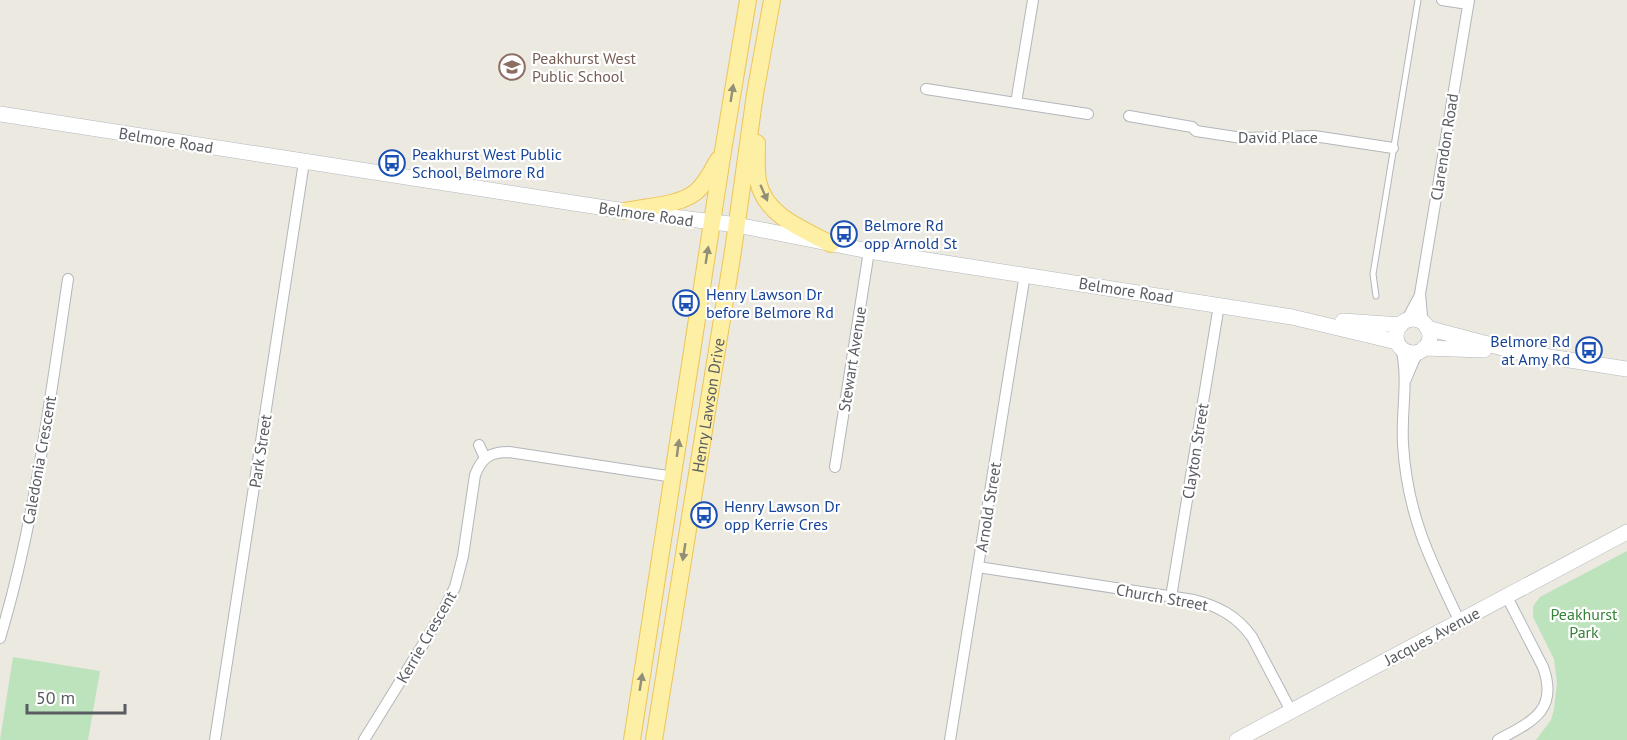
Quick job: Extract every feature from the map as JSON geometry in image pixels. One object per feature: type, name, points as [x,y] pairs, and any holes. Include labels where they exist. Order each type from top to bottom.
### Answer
[{"type":"main road","name":"Henry Lawson Drive","points":[[632,740],[748,0]]},
{"type":"main road","name":"Henry Lawson Drive","points":[[654,740],[737,225],[755,94],[772,0]]},
{"type":"main road","points":[[755,94],[759,181],[765,200],[779,215],[831,244]]},
{"type":"main road","name":"Belmore Road","points":[[0,114],[625,211],[737,225],[831,244],[1292,317],[1399,345]]},
{"type":"main road","points":[[625,211],[669,204],[694,193],[712,171],[723,151]]},
{"type":"main road","name":"Belmore Road","points":[[1292,317],[1403,323]]},
{"type":"main road","points":[[1518,352],[1421,350],[1412,353],[1399,345],[1396,333],[1403,323],[1417,320],[1426,326],[1518,352],[1627,369]]},
{"type":"main road","points":[[1421,350],[1430,337],[1426,326]]},
{"type":"main road","name":"Jacques Avenue","points":[[1237,740],[1627,532]]},
{"type":"street","points":[[1016,103],[1033,0]]},
{"type":"street","points":[[1442,0],[1468,2]]},
{"type":"street","name":"Clarendon Road","points":[[1426,326],[1422,316],[1420,294],[1468,2]]},
{"type":"street","points":[[926,89],[1088,114]]},
{"type":"street","name":"David Place","points":[[1129,116],[1192,127],[1196,131],[1242,138],[1314,136],[1393,148]]},
{"type":"street","name":"Park Street","points":[[215,740],[304,162]]},
{"type":"street","name":"Stewart Avenue","points":[[836,467],[869,250]]},
{"type":"street","name":"Arnold Street","points":[[950,740],[1025,274]]},
{"type":"street","name":"Caledonia Crescent","points":[[0,638],[26,530],[40,457],[68,279]]},
{"type":"street","name":"Clarendon Road","points":[[1403,323],[1420,294]]},
{"type":"street","name":"Clayton Street","points":[[1171,597],[1219,305]]},
{"type":"street","points":[[1399,345],[1404,357],[1402,428],[1409,495],[1425,546],[1460,622]]},
{"type":"street","points":[[1405,382],[1421,350]]},
{"type":"street","points":[[479,445],[485,458],[491,454],[509,452],[674,477]]},
{"type":"street","name":"Kerrie Crescent","points":[[364,740],[448,604],[459,572],[475,475],[485,458]]},
{"type":"street","name":"Church Street","points":[[978,567],[1171,597],[1219,608],[1237,620],[1251,637],[1291,711]]},
{"type":"street","points":[[1498,740],[1533,721],[1540,713],[1547,696],[1547,677],[1544,667],[1507,597]]},
{"type":"lane","points":[[1376,296],[1373,274],[1418,0]]},
{"type":"green space","name":"Peakhurst Park","points":[[1627,551],[1627,740],[1536,740],[1551,720],[1557,683],[1554,659],[1533,617],[1533,606],[1540,597]]},
{"type":"green space","points":[[13,657],[100,671],[88,740],[0,740]]},
{"type":"place","name":"Peakhurst West Public School","points":[[512,67]]},
{"type":"place","name":"Peakhurst West Public School, Belmore Rd","points":[[392,163]]},
{"type":"place","name":"Belmore Rd opp Arnold St","points":[[844,234]]},
{"type":"place","name":"Henry Lawson Dr before Belmore Rd","points":[[686,303]]},
{"type":"place","name":"Belmore Rd at Amy Rd","points":[[1589,350]]},
{"type":"place","name":"Henry Lawson Dr opp Kerrie Cres","points":[[704,515]]}]
